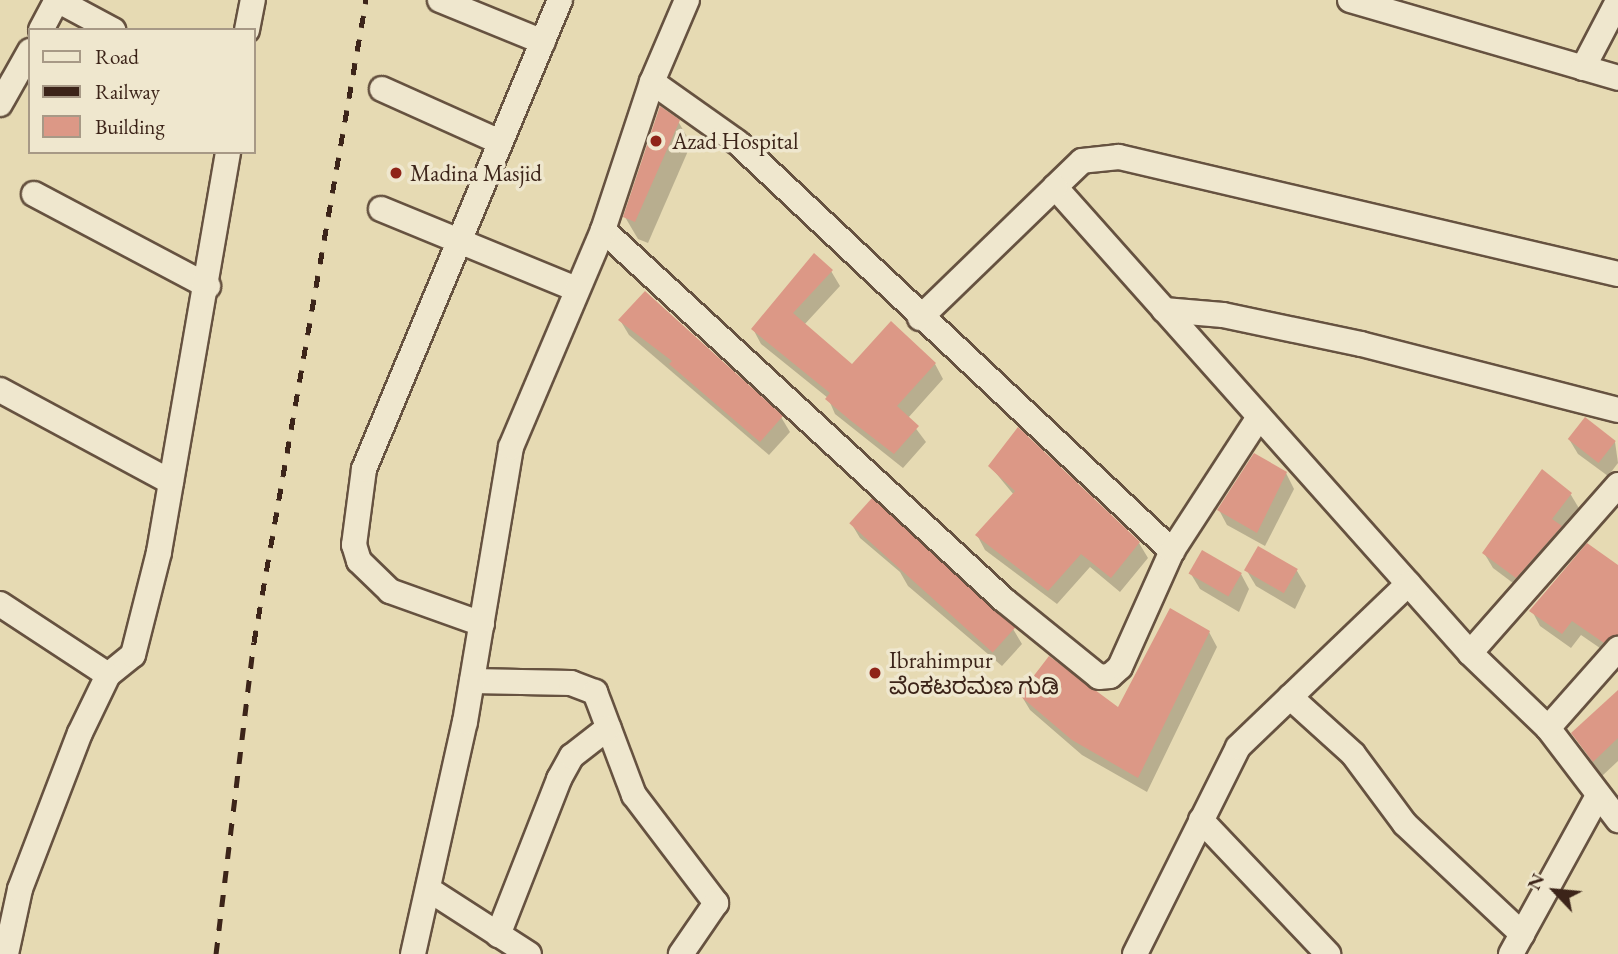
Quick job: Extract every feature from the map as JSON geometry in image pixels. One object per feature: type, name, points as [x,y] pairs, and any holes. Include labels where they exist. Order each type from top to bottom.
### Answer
[{"type":"street","points":[[42,28],[57,0],[109,28]]},
{"type":"street","points":[[247,28],[253,0]]},
{"type":"street","points":[[440,0],[543,41]]},
{"type":"street","points":[[482,624],[390,592],[359,561],[354,545],[364,468],[560,0]]},
{"type":"street","points":[[413,954],[472,681],[511,447],[603,230],[652,82],[687,0]]},
{"type":"street","points":[[1350,0],[1618,78]]},
{"type":"street","points":[[1583,68],[1618,1]]},
{"type":"street","points":[[0,104],[28,55]]},
{"type":"street","points":[[652,82],[738,143],[920,318],[1172,551]]},
{"type":"street","points":[[382,89],[500,142]]},
{"type":"street","points":[[6,954],[20,889],[80,733],[108,675],[133,655],[139,637],[208,286],[228,154]]},
{"type":"street","points":[[920,318],[1082,161],[1119,156],[1618,274]]},
{"type":"street","points":[[1055,187],[1470,653],[1548,728],[1618,820]]},
{"type":"street","points":[[34,194],[208,286]]},
{"type":"street","points":[[382,209],[576,289]]},
{"type":"street","points":[[603,230],[1004,600],[1099,677],[1110,676],[1120,667],[1172,551],[1259,418]]},
{"type":"street","points":[[1164,310],[1223,315],[1361,344],[1618,411]]},
{"type":"street","points":[[0,390],[171,482]]},
{"type":"street","points":[[1470,653],[1618,485]]},
{"type":"street","points":[[1135,954],[1238,747],[1408,584]]},
{"type":"street","points":[[2,612],[108,675]]},
{"type":"street","points":[[1548,728],[1618,649]]},
{"type":"street","points":[[472,681],[581,684],[595,692],[634,795],[716,903],[681,954]]},
{"type":"street","points":[[1290,697],[1353,754],[1405,824],[1516,944],[1598,796]]},
{"type":"street","points":[[498,935],[559,779],[572,756],[608,728]]},
{"type":"street","points":[[1201,820],[1328,954]]},
{"type":"street","points":[[428,889],[528,954]]},
{"type":"building","points":[[660,106],[680,120],[635,222],[623,217]]},
{"type":"building","points":[[814,253],[833,270],[793,313],[852,364],[891,321],[936,363],[897,406],[919,426],[894,454],[825,399],[830,393],[751,329]]},
{"type":"building","points":[[645,291],[783,416],[760,442],[669,364],[672,361],[618,320]]},
{"type":"building","points":[[1585,417],[1616,441],[1598,463],[1568,439]]},
{"type":"building","points":[[1018,427],[1140,542],[1111,578],[1081,554],[1048,591],[975,535],[1015,491],[988,466]]},
{"type":"building","points":[[1254,453],[1287,472],[1257,533],[1217,510]]},
{"type":"building","points":[[1542,469],[1572,493],[1552,519],[1562,526],[1516,578],[1482,553]]},
{"type":"building","points":[[872,498],[1015,627],[993,652],[849,523]]},
{"type":"building","points":[[1587,543],[1618,565],[1618,635],[1604,643],[1572,621],[1562,634],[1529,611]]},
{"type":"building","points":[[1258,546],[1298,569],[1284,593],[1244,570]]},
{"type":"building","points":[[1202,550],[1242,573],[1228,596],[1188,573]]},
{"type":"building","points":[[1170,608],[1210,631],[1138,778],[1072,740],[1019,695],[1049,656],[1118,707]]},
{"type":"building","points":[[1618,690],[1618,738],[1593,762],[1571,733]]},
{"type":"railway","points":[[216,954],[254,642],[366,0]]},
{"type":"place","name":"Azad Hospital","points":[[656,141]]},
{"type":"place","name":"Madina Masjid","points":[[396,173]]},
{"type":"place","name":"Ibrahimpur ವೆಂಕಟರಮಣ ಗುಡಿ","points":[[875,673]]}]
